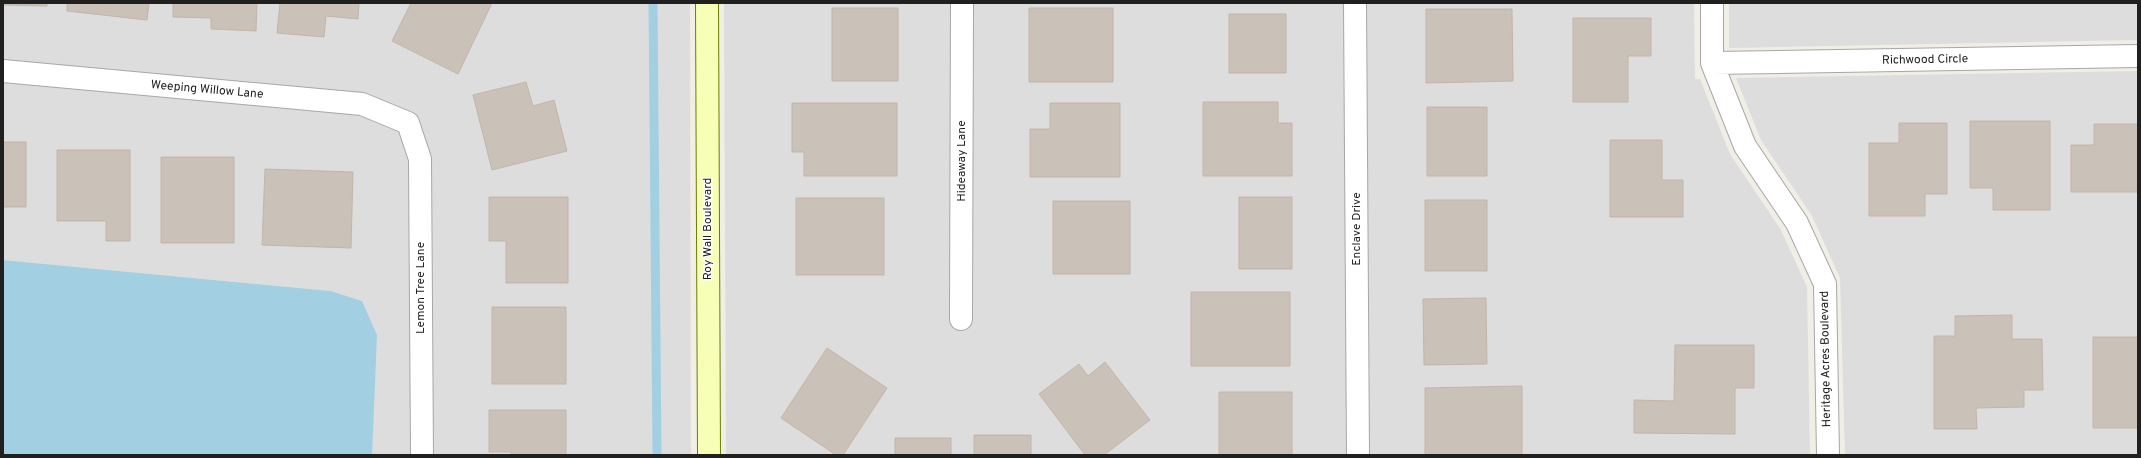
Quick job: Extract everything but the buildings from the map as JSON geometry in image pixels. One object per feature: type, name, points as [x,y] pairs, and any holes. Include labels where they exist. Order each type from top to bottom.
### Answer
[{"type":"street","name":"Roy Wall Boulevard","points":[[707,3],[709,455]]},
{"type":"street","name":"Hideaway Lane","points":[[961,319],[962,3]]},
{"type":"street","name":"Enclave Drive","points":[[1355,3],[1358,455]]},
{"type":"street","name":"Heritage Acres Boulevard","points":[[1712,3],[1712,64],[1745,146],[1797,223],[1824,284],[1828,455]]},
{"type":"street","name":"Richwood Circle","points":[[1712,64],[2138,56]]},
{"type":"street","name":"Weeping Willow Lane","points":[[3,71],[362,104],[408,123]]},
{"type":"street","name":"Lemon Tree Lane","points":[[408,123],[420,159],[422,455]]},
{"type":"shaded area","points":[[3,3],[690,3],[691,455],[372,455],[362,301],[331,291],[3,260]]},
{"type":"shaded area","points":[[724,3],[1694,3],[1695,79],[1700,79],[1730,154],[1781,230],[1807,287],[1810,455],[726,455]]},
{"type":"shaded area","points":[[1729,3],[2138,3],[2138,40],[1729,48]]},
{"type":"shaded area","points":[[2138,71],[2138,455],[1845,455],[1840,278],[1812,216],[1761,140],[1736,78]]},
{"type":"water","points":[[3,260],[331,291],[362,301],[377,335],[372,455],[3,455]]},
{"type":"waterway","points":[[653,3],[657,455]]}]
